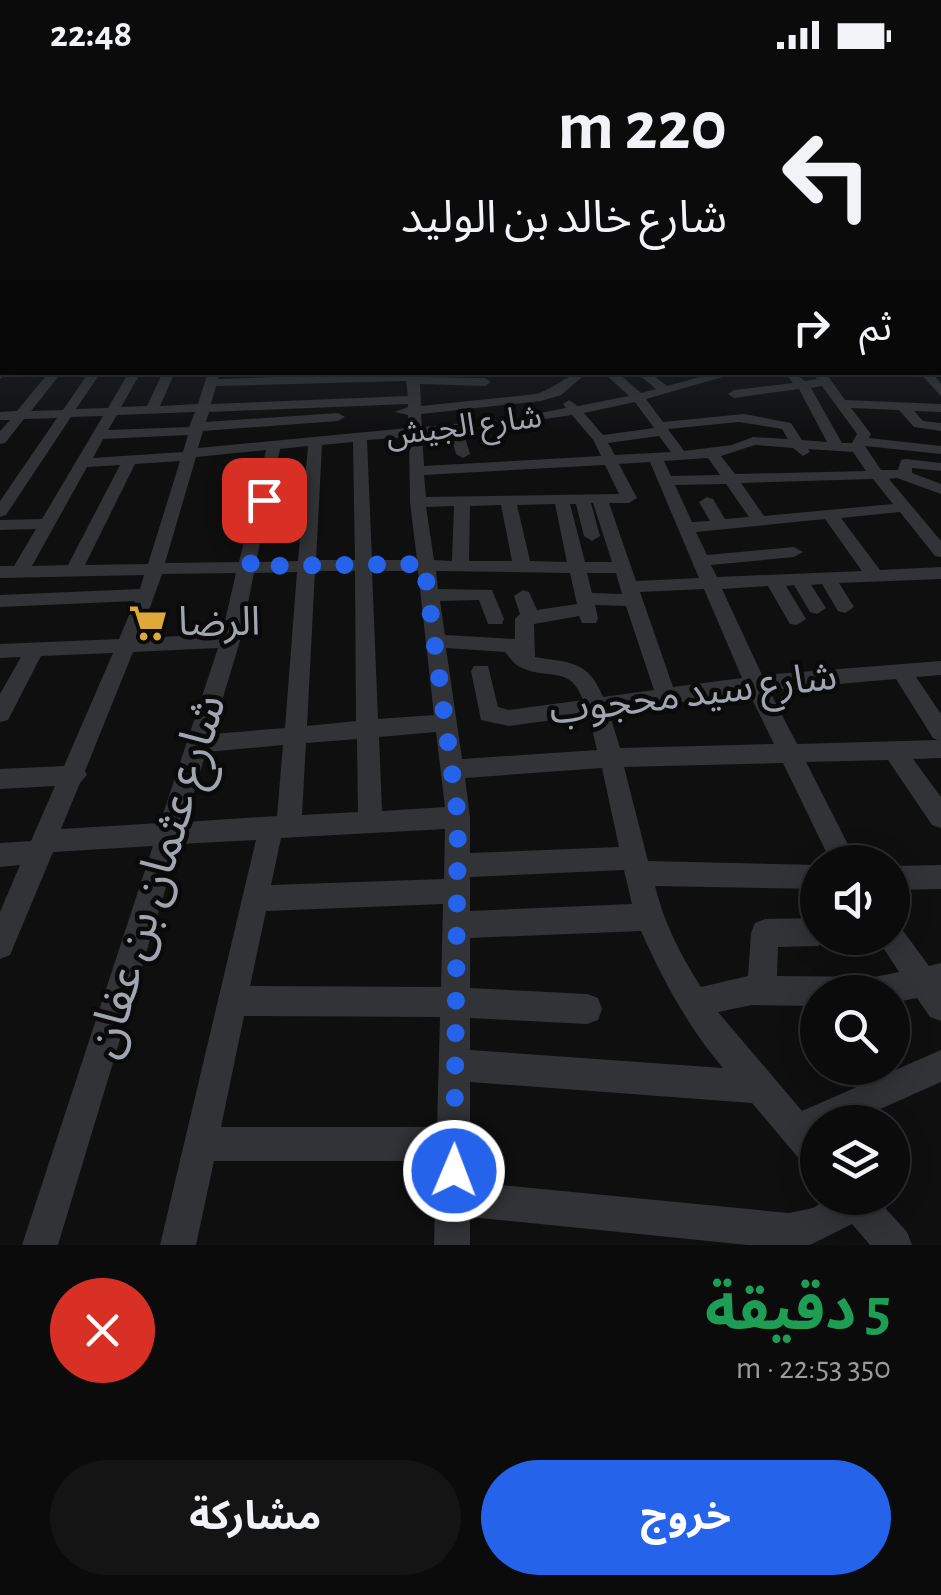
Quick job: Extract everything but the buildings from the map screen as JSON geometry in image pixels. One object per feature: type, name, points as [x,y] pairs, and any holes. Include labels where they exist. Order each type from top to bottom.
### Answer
[{"type":"street","points":[[0,440],[54,375]]},
{"type":"street","points":[[0,512],[92,375]]},
{"type":"street","points":[[20,571],[132,375]]},
{"type":"street","points":[[151,411],[168,375]]},
{"type":"street","points":[[0,945],[147,594],[212,378],[372,378],[413,396],[459,407],[556,392],[578,375]]},
{"type":"street","points":[[612,375],[639,398],[681,457]]},
{"type":"street","points":[[645,375],[666,391]]},
{"type":"street","points":[[417,471],[681,457],[735,449],[746,428],[734,394],[709,375]]},
{"type":"street","name":"شارع الجيش","points":[[82,463],[360,437],[413,396],[461,428],[530,420],[639,398],[709,375]]},
{"type":"street","points":[[743,375],[765,388],[777,409]]},
{"type":"street","points":[[792,375],[802,384],[837,447]]},
{"type":"street","points":[[282,406],[288,376]]},
{"type":"street","points":[[0,416],[151,411],[197,422],[282,406],[413,396],[487,377],[483,405],[499,424]]},
{"type":"street","points":[[734,394],[802,384],[822,377],[864,434],[860,445],[875,473],[941,552]]},
{"type":"street","points":[[322,404],[324,378]]},
{"type":"street","points":[[368,402],[372,378]]},
{"type":"street","points":[[521,386],[510,388],[510,402],[530,420]]},
{"type":"street","points":[[886,391],[917,423],[934,427],[934,449],[924,465]]},
{"type":"street","points":[[418,502],[629,498],[600,440],[556,392]]},
{"type":"street","points":[[98,435],[413,396]]},
{"type":"street","points":[[413,396],[424,564],[458,817],[452,1245]]},
{"type":"street","points":[[844,404],[941,408]]},
{"type":"street","points":[[459,407],[463,454]]},
{"type":"street","points":[[600,440],[746,428],[797,444],[934,449]]},
{"type":"street","points":[[360,437],[370,822]]},
{"type":"street","points":[[178,1245],[256,899],[280,828],[295,735],[315,442]]},
{"type":"street","points":[[563,443],[578,462]]},
{"type":"street","points":[[797,444],[822,474]]},
{"type":"street","name":"شارع عثمان بن عفان","points":[[40,1245],[230,641],[250,566],[274,445]]},
{"type":"street","points":[[712,454],[759,520]]},
{"type":"street","points":[[655,458],[754,683],[836,845]]},
{"type":"street","points":[[74,570],[130,460]]},
{"type":"street","points":[[904,475],[905,464],[941,467]]},
{"type":"street","points":[[665,481],[875,473],[904,475],[941,490]]},
{"type":"street","points":[[508,501],[522,566]]},
{"type":"street","points":[[562,501],[587,608]]},
{"type":"street","points":[[592,501],[592,536]]},
{"type":"street","points":[[592,501],[629,585],[666,696]]},
{"type":"street","points":[[460,565],[462,502]]},
{"type":"street","points":[[707,502],[765,555]]},
{"type":"street","points":[[685,528],[906,507]]},
{"type":"street","points":[[828,512],[874,574]]},
{"type":"street","points":[[0,526],[47,524]]},
{"type":"street","points":[[700,560],[794,552]]},
{"type":"street","points":[[0,572],[364,564],[578,567],[629,585],[710,585],[941,573]]},
{"type":"street","points":[[826,576],[844,607]]},
{"type":"street","points":[[798,578],[817,608]]},
{"type":"street","points":[[774,580],[797,619]]},
{"type":"street","points":[[525,662],[522,624],[530,616],[587,608],[629,585]]},
{"type":"street","points":[[0,601],[147,594]]},
{"type":"street","points":[[428,594],[486,594],[495,619]]},
{"type":"street","points":[[523,596],[530,616]]},
{"type":"street","points":[[0,651],[230,641]]},
{"type":"street","points":[[435,641],[510,645],[525,662],[576,672],[586,680],[597,705],[649,917],[694,1003],[800,1135]]},
{"type":"street","points":[[0,714],[35,649]]},
{"type":"street","name":"شارع سيد محجوب","points":[[481,672],[485,706],[498,718],[754,683],[941,668]]},
{"type":"street","points":[[901,670],[941,732]]},
{"type":"street","points":[[199,744],[446,722]]},
{"type":"street","points":[[454,769],[610,758],[941,749]]},
{"type":"street","points":[[894,750],[941,817]]},
{"type":"street","points":[[0,779],[74,775]]},
{"type":"street","points":[[0,855],[170,835],[458,817]]},
{"type":"street","points":[[256,899],[634,865],[800,876]]},
{"type":"street","points":[[910,878],[941,877]]},
{"type":"street","points":[[457,925],[649,917]]},
{"type":"street","points":[[762,989],[765,932],[800,932]]},
{"type":"street","points":[[906,955],[936,989]]},
{"type":"street","points":[[694,1003],[762,989],[936,989]]},
{"type":"street","points":[[233,1001],[456,1002],[587,1009]]},
{"type":"street","points":[[455,1065],[758,1086]]},
{"type":"street","points":[[796,1130],[941,1066]]},
{"type":"street","points":[[200,1144],[454,1144]]},
{"type":"street","points":[[453,1198],[788,1231],[812,1229],[838,1215]]},
{"type":"street","points":[[868,1215],[894,1245]]},
{"type":"place","name":"الرضا","points":[[148,623]]},
{"type":"route","points":[[264,500],[250,566],[424,564],[458,817],[454,1171]]}]
